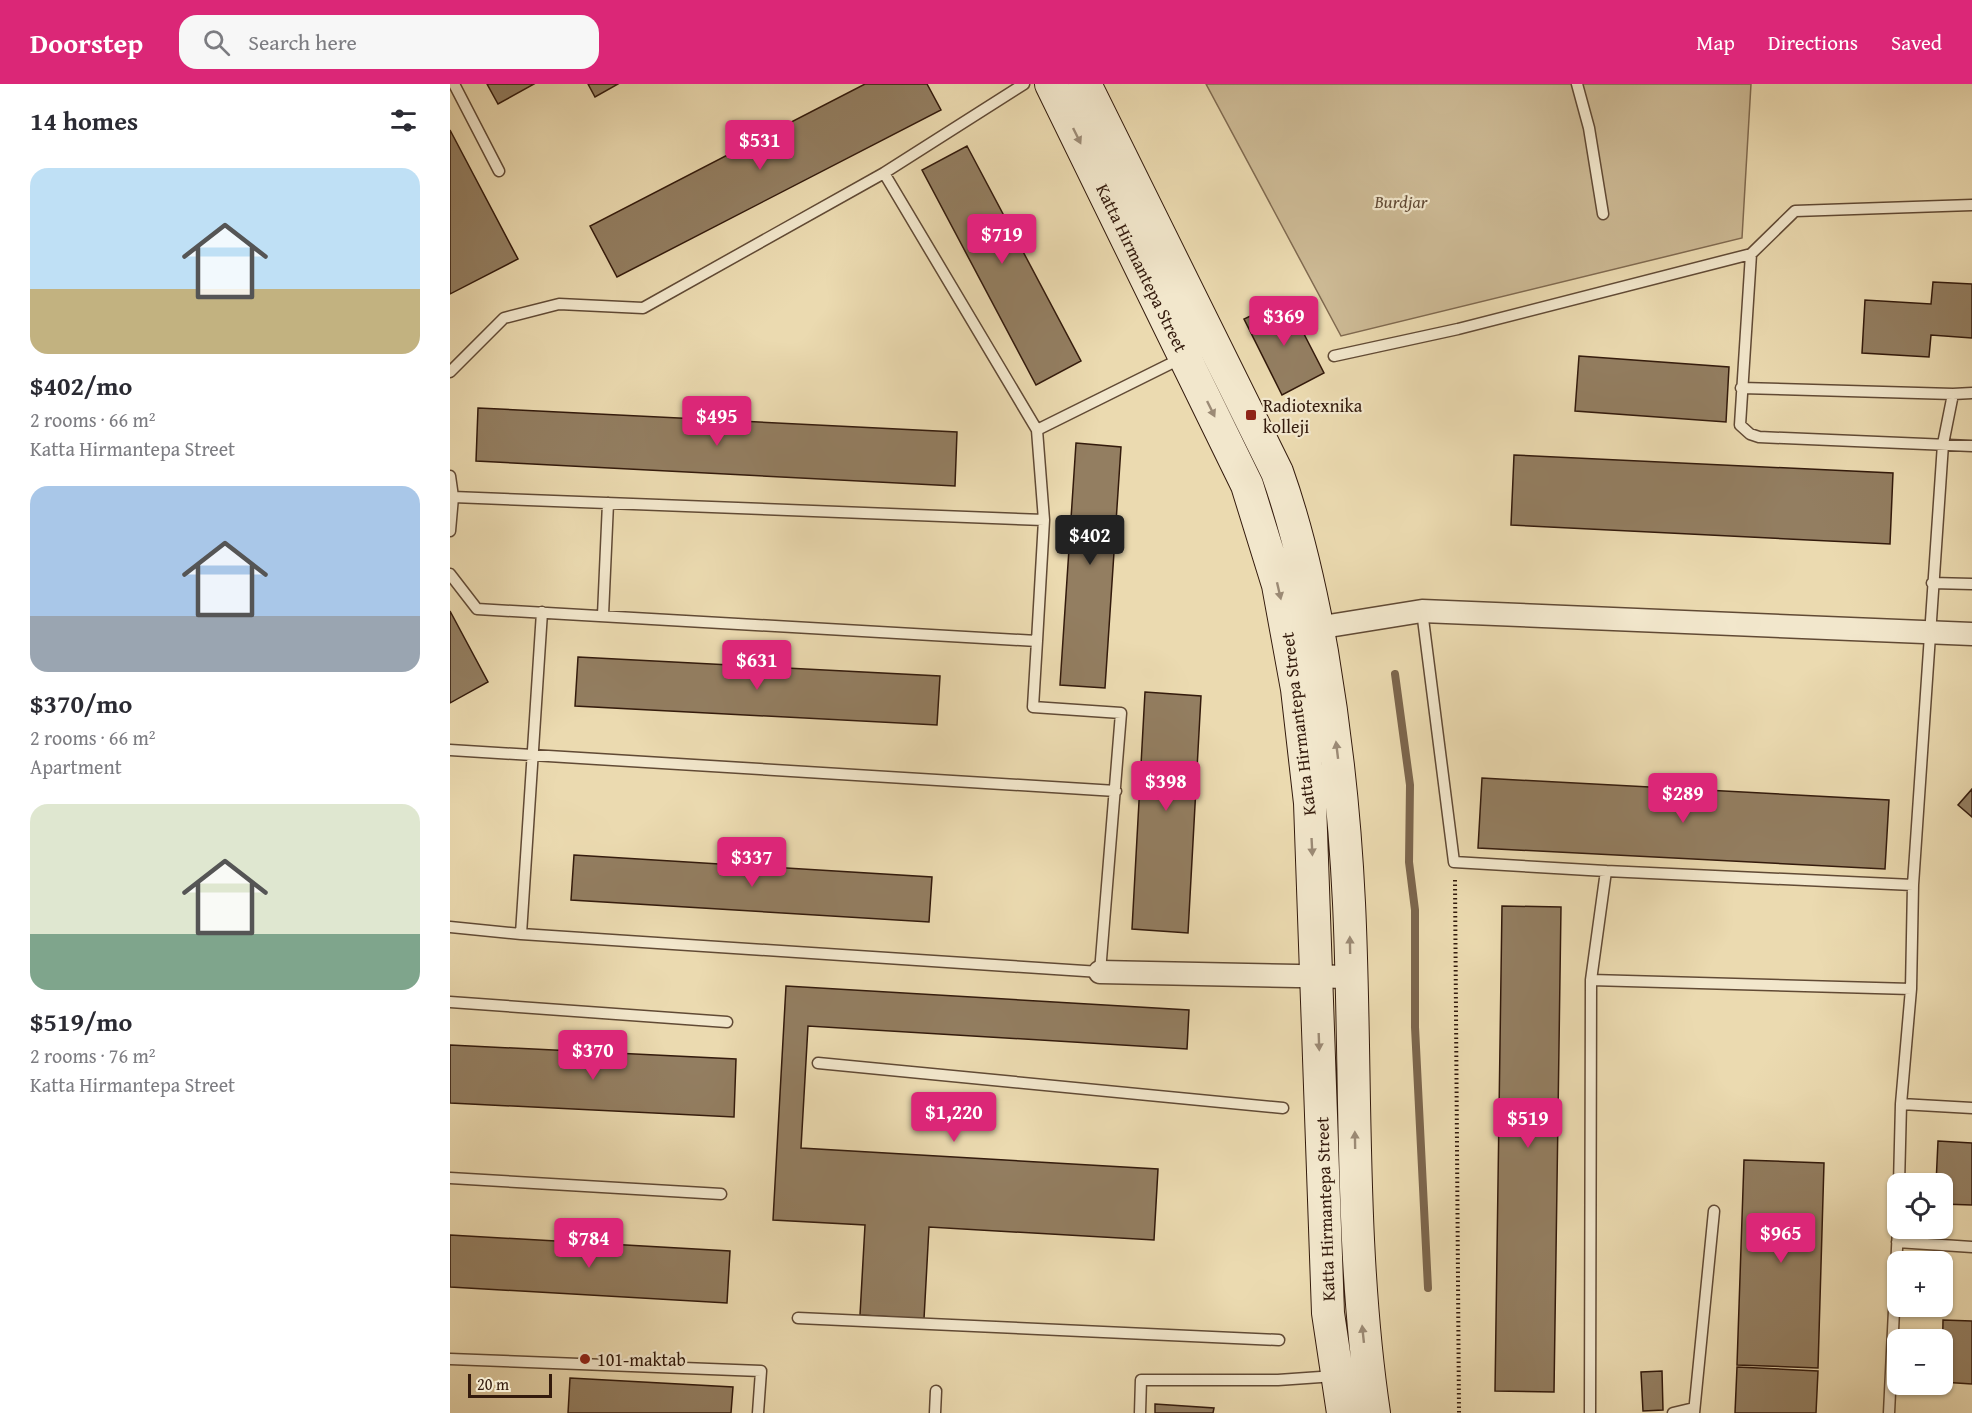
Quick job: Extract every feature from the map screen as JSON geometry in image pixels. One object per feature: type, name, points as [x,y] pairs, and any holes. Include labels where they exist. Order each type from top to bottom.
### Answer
[{"type":"main road","name":"Katta Hirmаntepa Street","points":[[1051,84],[1200,350],[1251,415],[1283,489],[1309,580],[1303,630],[1304,746],[1310,803],[1328,1313],[1352,1375],[1374,1413]]},
{"type":"main road","name":"Katta Hirmаntepa Street","points":[[1085,84],[1200,350]]},
{"type":"main road","name":"Katta Hirmаntepa Street","points":[[1303,630],[1342,796],[1351,977],[1358,1276],[1352,1375],[1343,1413]]},
{"type":"street","points":[[1303,630],[1422,611],[1972,634]]},
{"type":"street","points":[[1100,972],[1351,977]]},
{"type":"lane","points":[[454,84],[500,171]]},
{"type":"lane","points":[[450,372],[504,318],[559,304],[643,308],[884,173],[1024,84]]},
{"type":"lane","points":[[1577,84],[1588,128],[1603,214]]},
{"type":"lane","points":[[450,927],[521,934],[1100,972],[1121,712],[1032,707],[1044,520],[1037,430],[884,173]]},
{"type":"lane","points":[[1334,356],[1458,329],[1751,254],[1795,211],[1972,205]]},
{"type":"lane","points":[[1751,254],[1740,425],[1750,434],[1759,437],[1972,446]]},
{"type":"lane","points":[[1037,430],[1200,350]]},
{"type":"lane","points":[[1741,388],[1972,393]]},
{"type":"lane","points":[[1899,1173],[1901,1104],[1911,989],[1913,885],[1932,632],[1932,583],[1943,444],[1953,394]]},
{"type":"lane","points":[[450,476],[452,498],[450,531]]},
{"type":"lane","points":[[452,498],[1044,520]]},
{"type":"lane","points":[[603,615],[608,503]]},
{"type":"lane","points":[[450,574],[477,609],[1036,641]]},
{"type":"lane","points":[[1932,583],[1972,584]]},
{"type":"lane","points":[[1422,611],[1454,862],[1913,885]]},
{"type":"lane","points":[[521,934],[542,612]]},
{"type":"lane","points":[[450,750],[1116,791]]},
{"type":"lane","points":[[1590,1413],[1591,980],[1606,871]]},
{"type":"lane","points":[[1591,980],[1911,989]]},
{"type":"lane","points":[[450,1002],[727,1022]]},
{"type":"lane","points":[[818,1063],[1283,1108]]},
{"type":"lane","points":[[1901,1104],[1972,1108]]},
{"type":"lane","points":[[450,1178],[721,1194]]},
{"type":"lane","points":[[1673,1413],[1694,1410],[1714,1211]]},
{"type":"lane","points":[[1889,1413],[1897,1239]]},
{"type":"lane","points":[[1897,1242],[1972,1247]]},
{"type":"lane","points":[[798,1318],[1279,1340]]},
{"type":"lane","points":[[450,1359],[761,1371],[758,1413]]},
{"type":"lane","points":[[1140,1413],[1141,1380],[1278,1380],[1352,1375]]},
{"type":"lane","points":[[935,1413],[936,1391]]},
{"type":"path","points":[[1454,862],[1459,1413]]},
{"type":"green space","name":"Burdjar","points":[[1206,84],[1751,84],[1742,238],[1341,336]]},
{"type":"building","points":[[487,84],[534,84],[498,104]]},
{"type":"building","points":[[588,84],[618,84],[595,97]]},
{"type":"building","points":[[865,84],[927,84],[941,110],[617,277],[590,226]]},
{"type":"building","points":[[450,130],[518,259],[450,294]]},
{"type":"building","points":[[967,146],[1081,361],[1036,385],[922,170]]},
{"type":"building","points":[[1933,282],[1972,284],[1972,338],[1931,335],[1929,357],[1862,353],[1865,300],[1931,304]]},
{"type":"building","points":[[1286,299],[1324,373],[1282,395],[1244,319]]},
{"type":"building","points":[[1579,356],[1729,367],[1726,422],[1575,411]]},
{"type":"building","points":[[478,408],[957,432],[955,486],[476,461]]},
{"type":"building","points":[[1076,443],[1121,447],[1105,688],[1060,685]]},
{"type":"building","points":[[1514,455],[1893,473],[1890,544],[1511,525]]},
{"type":"building","points":[[450,611],[488,682],[450,703]]},
{"type":"building","points":[[578,657],[940,676],[937,725],[575,706]]},
{"type":"building","points":[[1145,692],[1201,696],[1188,933],[1132,929]]},
{"type":"building","points":[[1482,778],[1889,800],[1885,869],[1478,848]]},
{"type":"building","points":[[1972,789],[1972,817],[1958,805]]},
{"type":"building","points":[[574,855],[932,877],[929,922],[571,900]]},
{"type":"building","points":[[1502,906],[1561,907],[1554,1392],[1495,1391]]},
{"type":"building","points":[[786,986],[1189,1010],[1187,1049],[808,1026],[801,1148],[1158,1169],[1154,1240],[929,1227],[924,1319],[860,1315],[865,1225],[773,1220]]},
{"type":"building","points":[[450,1045],[736,1059],[734,1117],[450,1103]]},
{"type":"building","points":[[1938,1141],[1972,1143],[1972,1205],[1953,1204],[1953,1173],[1937,1173]]},
{"type":"building","points":[[1744,1160],[1824,1163],[1818,1368],[1737,1365]]},
{"type":"building","points":[[450,1235],[730,1251],[727,1303],[450,1287]]},
{"type":"building","points":[[1943,1320],[1972,1321],[1972,1384],[1953,1383],[1953,1329],[1943,1329]]},
{"type":"building","points":[[1737,1367],[1818,1371],[1816,1413],[1735,1413]]},
{"type":"building","points":[[1662,1371],[1663,1410],[1643,1411],[1641,1372]]},
{"type":"building","points":[[570,1378],[733,1387],[731,1413],[568,1413]]},
{"type":"building","points":[[1155,1404],[1214,1408],[1213,1413],[1155,1413]]},
{"type":"waterway","points":[[1395,674],[1410,785],[1409,862],[1415,910],[1415,1027],[1428,1288]]},
{"type":"place","name":"Radiotexnika kolleji","points":[[1251,415]]},
{"type":"place","name":"101-maktab","points":[[585,1359]]}]
